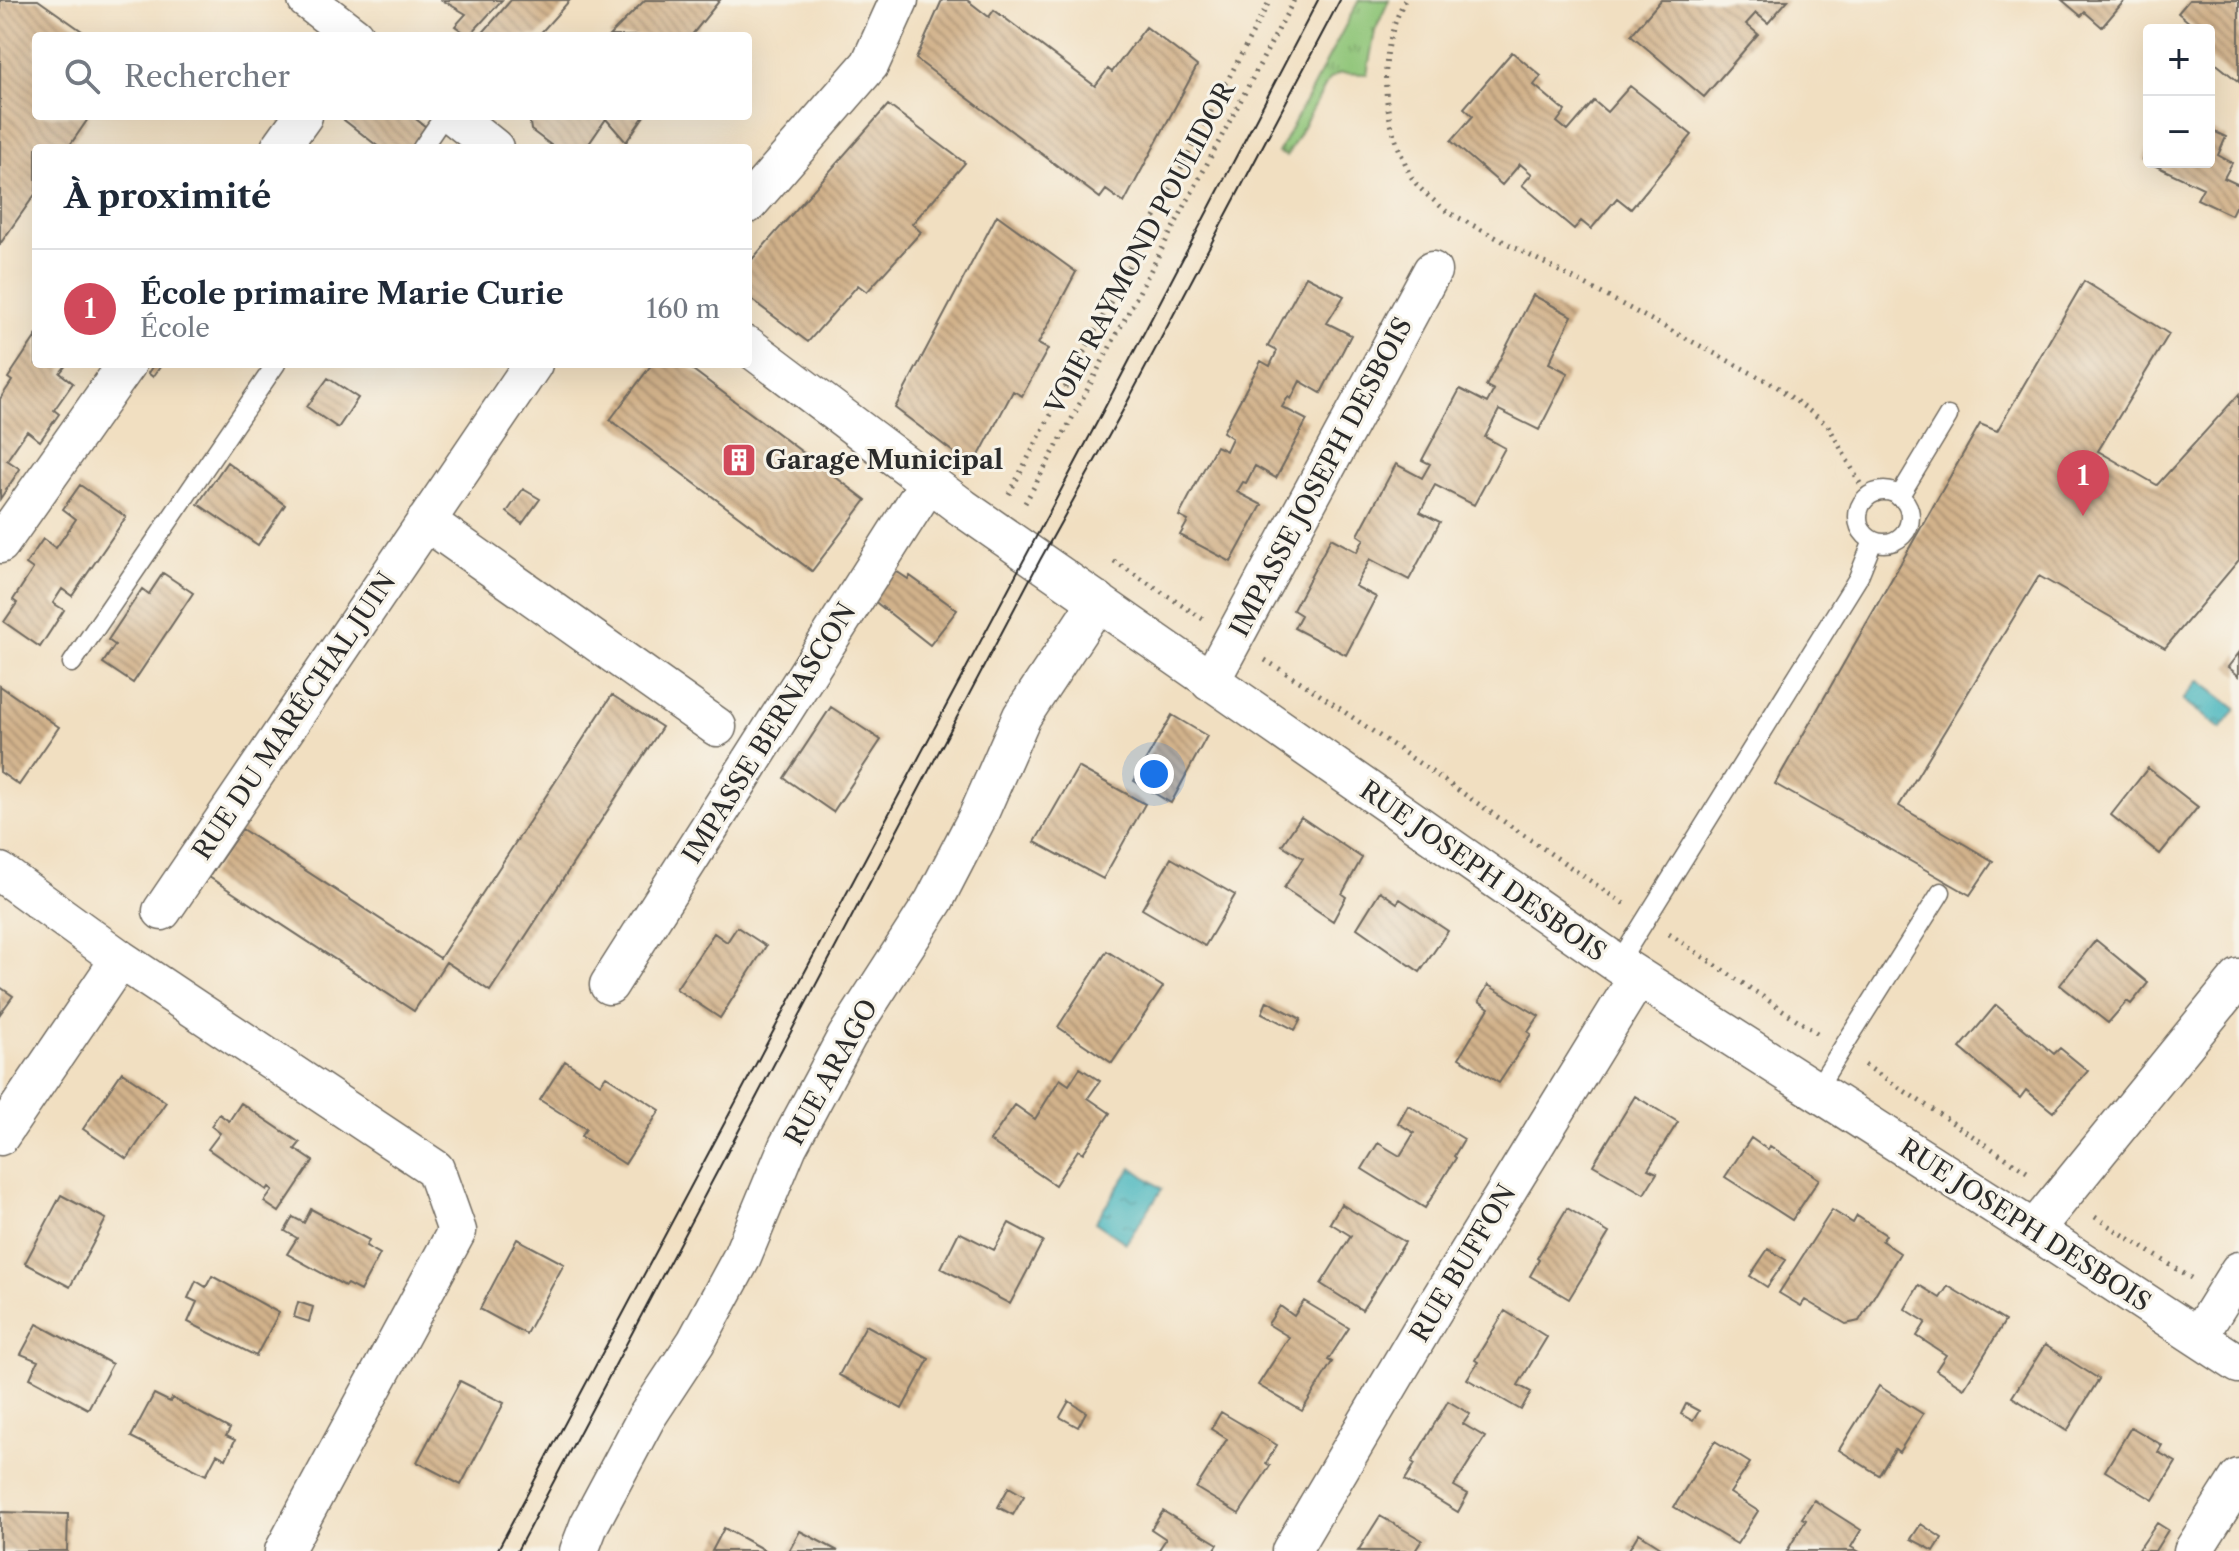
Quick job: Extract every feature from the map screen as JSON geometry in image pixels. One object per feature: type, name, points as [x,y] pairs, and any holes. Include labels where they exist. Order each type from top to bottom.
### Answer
[{"type":"street","points":[[307,0],[349,32]]},
{"type":"street","points":[[752,199],[870,64],[899,0]]},
{"type":"street","points":[[283,144],[300,120]]},
{"type":"street","points":[[459,120],[489,144]]},
{"type":"street","name":"IMPASSE JOSEPH DESBOIS","points":[[1210,682],[1432,271]]},
{"type":"street","name":"RUE JOSEPH DESBOIS","points":[[752,349],[929,482],[1210,682],[1628,970],[2239,1364]]},
{"type":"street","points":[[0,544],[124,368]]},
{"type":"street","name":"RUE DU MARÉCHAL JUIN","points":[[162,911],[530,368]]},
{"type":"street","name":"IMPASSE BERNASCON","points":[[609,985],[929,482]]},
{"type":"street","points":[[426,521],[717,727]]},
{"type":"street","name":"RUE ARAGO","points":[[579,1551],[589,1525],[646,1418],[696,1342],[741,1259],[788,1146],[847,1036],[934,901],[978,816],[1022,716],[1098,601]]},
{"type":"street","points":[[0,872],[120,959],[435,1169],[457,1231],[284,1551]]},
{"type":"street","points":[[0,1136],[120,959]]},
{"type":"street","name":"RUE BUFFON","points":[[1291,1551],[1628,970]]},
{"type":"street","points":[[2034,1230],[2239,978]]},
{"type":"street","points":[[2198,1337],[2231,1285]]},
{"type":"street","points":[[2193,1551],[2239,1478]]},
{"type":"lane","points":[[425,144],[441,120]]},
{"type":"lane","points":[[72,663],[273,368]]},
{"type":"lane","points":[[1899,497],[1948,416]]},
{"type":"lane","points":[[1883,491],[1899,497],[1905,502],[1909,519],[1904,534],[1889,542],[1873,541],[1860,529],[1859,512],[1868,498],[1883,491]]},
{"type":"lane","points":[[1628,970],[1646,919],[1858,578],[1873,541]]},
{"type":"lane","points":[[1816,1090],[1941,892]]},
{"type":"path","points":[[1003,504],[1270,0]]},
{"type":"path","name":"VOIE RAYMOND POULIDOR","points":[[1019,514],[1294,0]]},
{"type":"path","points":[[1405,0],[1397,14],[1386,55],[1385,90],[1394,138],[1413,180],[1446,211],[1776,386],[1828,425],[1868,498]]},
{"type":"path","points":[[1108,557],[1304,684],[1646,919],[2062,1196],[2231,1285]]},
{"type":"green space","points":[[1359,0],[1389,0],[1375,31],[1367,74],[1340,73],[1329,79],[1287,156],[1278,153]]},
{"type":"water","points":[[2199,680],[2236,709],[2221,729],[2183,700]]},
{"type":"water","points":[[1132,1167],[1162,1189],[1126,1243],[1095,1222]]},
{"type":"building","points":[[0,0],[38,0],[83,32],[32,32],[32,120],[87,120],[71,144],[32,144],[32,199],[0,244]]},
{"type":"building","points":[[442,0],[502,0],[473,32],[463,32],[455,26],[466,14]]},
{"type":"building","points":[[511,0],[570,0],[542,32],[483,32]]},
{"type":"building","points":[[645,0],[720,0],[694,32],[613,32]]},
{"type":"building","points":[[942,0],[967,0],[989,17],[994,10],[1095,86],[1108,69],[1112,72],[1146,27],[1197,66],[1124,203],[1106,190],[1100,198],[916,59]]},
{"type":"building","points":[[1661,0],[1788,0],[1768,23],[1756,13],[1746,24],[1758,34],[1704,97],[1631,35]]},
{"type":"building","points":[[2062,0],[2125,0],[2102,27],[2085,12],[2081,16]]},
{"type":"building","points":[[2189,0],[2239,0],[2239,82],[2215,63],[2215,24],[2191,24],[2178,13]]},
{"type":"building","points":[[1512,52],[1541,76],[1534,85],[1565,111],[1557,122],[1568,131],[1594,101],[1607,112],[1630,86],[1692,135],[1631,209],[1617,198],[1591,229],[1581,221],[1574,229],[1522,185],[1532,174],[1520,164],[1502,185],[1451,141],[1473,116],[1464,108]]},
{"type":"building","points":[[888,105],[965,163],[912,224],[921,232],[867,292],[858,285],[808,342],[752,300],[752,259]]},
{"type":"building","points":[[344,120],[417,120],[426,127],[415,144],[375,144]]},
{"type":"building","points":[[530,120],[605,120],[589,144],[550,144],[531,130]]},
{"type":"building","points":[[607,120],[641,120],[626,142]]},
{"type":"building","points":[[2215,132],[2226,137],[2218,155],[2232,163],[2224,178],[2239,185],[2239,199],[2231,215],[2197,199],[2203,188],[2160,168],[2215,168]]},
{"type":"building","points":[[997,215],[1076,272],[1038,344],[1048,349],[1022,396],[1013,391],[973,467],[895,408]]},
{"type":"building","points":[[1306,276],[1344,296],[1327,323],[1351,335],[1321,393],[1300,381],[1291,399],[1288,397],[1282,407],[1307,420],[1276,478],[1255,466],[1237,492],[1262,505],[1231,562],[1180,535],[1188,521],[1179,516],[1216,446],[1226,451],[1232,438],[1223,432],[1261,361],[1270,366],[1277,351],[1268,346]]},
{"type":"building","points":[[2084,281],[2169,334],[2098,451],[2157,485],[2239,394],[2239,560],[2165,648],[2039,576],[1899,806],[1993,861],[1970,895],[1775,784],[1980,424],[1997,431]]},
{"type":"building","points":[[1533,295],[1572,316],[1549,363],[1568,373],[1539,430],[1499,410],[1485,437],[1505,448],[1474,505],[1435,485],[1420,512],[1440,522],[1409,580],[1370,559],[1355,586],[1376,597],[1346,655],[1294,628],[1301,615],[1293,610],[1331,538],[1357,552],[1364,539],[1358,535],[1396,464],[1422,478],[1430,464],[1422,460],[1460,389],[1487,403],[1494,390],[1486,386]]},
{"type":"building","points":[[32,342],[32,368],[64,368],[60,373],[73,383],[54,410],[59,414],[40,441],[27,431],[7,460],[20,469],[0,499],[0,399],[12,381],[8,378]]},
{"type":"building","points":[[151,368],[159,368],[153,377],[148,373]]},
{"type":"building","name":"Garage Municipal","points":[[649,368],[690,368],[866,500],[812,571],[610,420]]},
{"type":"building","points":[[328,378],[358,398],[338,428],[307,407]]},
{"type":"building","points":[[227,462],[285,505],[258,545],[198,504]]},
{"type":"building","points":[[80,485],[126,517],[72,596],[62,589],[53,603],[64,610],[40,647],[4,622],[17,603],[13,600],[33,569],[26,564],[43,539],[56,548],[76,519],[63,509]]},
{"type":"building","points":[[523,489],[540,499],[522,524],[507,512]]},
{"type":"building","points":[[893,569],[908,579],[910,576],[957,610],[930,645],[873,600]]},
{"type":"building","points":[[163,573],[193,593],[133,683],[103,663],[115,645],[108,640],[142,589],[149,594]]},
{"type":"building","points":[[2239,653],[2239,676],[2228,667]]},
{"type":"building","points":[[0,686],[59,727],[19,785],[0,772]]},
{"type":"building","points":[[612,695],[662,727],[490,991],[446,962],[414,1011],[209,877],[242,829],[440,958]]},
{"type":"building","points":[[831,707],[881,740],[833,812],[784,778]]},
{"type":"building","points":[[1172,715],[1207,736],[1171,803],[1134,781]]},
{"type":"building","points":[[1078,767],[1145,804],[1103,879],[1035,842]]},
{"type":"building","points":[[2148,768],[2198,807],[2160,854],[2111,815]]},
{"type":"building","points":[[1301,817],[1362,858],[1342,894],[1346,897],[1333,921],[1284,888],[1303,858],[1282,845]]},
{"type":"building","points":[[1171,858],[1235,895],[1205,946],[1142,909]]},
{"type":"building","points":[[1380,891],[1397,903],[1400,899],[1448,931],[1420,972],[1357,928]]},
{"type":"building","points":[[737,927],[766,946],[720,1018],[676,989],[714,933],[727,942]]},
{"type":"building","points":[[2096,940],[2148,983],[2131,1004],[2127,1001],[2108,1023],[2060,985]]},
{"type":"building","points":[[1107,951],[1163,987],[1112,1063],[1058,1027]]},
{"type":"building","points":[[1488,985],[1539,1016],[1499,1083],[1459,1058],[1489,1008],[1479,1001]]},
{"type":"building","points":[[0,987],[13,996],[0,1014]]},
{"type":"building","points":[[1267,1001],[1301,1019],[1295,1030],[1262,1013]]},
{"type":"building","points":[[1996,1005],[2054,1054],[2060,1048],[2088,1071],[2053,1112],[2026,1090],[2020,1098],[1960,1048]]},
{"type":"building","points":[[565,1061],[600,1084],[606,1076],[660,1110],[625,1164],[581,1136],[586,1129],[540,1100]]},
{"type":"building","points":[[1080,1068],[1100,1081],[1088,1098],[1110,1113],[1083,1153],[1078,1150],[1055,1185],[990,1141],[1015,1105],[1035,1119],[1060,1079],[1069,1085]]},
{"type":"building","points":[[122,1072],[166,1102],[127,1159],[83,1129]]},
{"type":"building","points":[[1635,1096],[1678,1122],[1648,1169],[1657,1173],[1644,1194],[1593,1165]]},
{"type":"building","points":[[241,1103],[300,1143],[295,1149],[313,1161],[279,1212],[264,1202],[273,1190],[269,1187],[267,1190],[208,1149],[220,1133],[211,1126],[219,1114],[229,1121]]},
{"type":"building","points":[[1408,1105],[1464,1139],[1425,1208],[1362,1169],[1378,1143],[1400,1156],[1414,1133],[1398,1123]]},
{"type":"building","points":[[1751,1138],[1768,1150],[1770,1146],[1819,1179],[1792,1220],[1725,1177]]},
{"type":"building","points":[[61,1195],[106,1219],[70,1287],[25,1263]]},
{"type":"building","points":[[1341,1204],[1405,1242],[1362,1310],[1321,1284],[1351,1236],[1330,1223]]},
{"type":"building","points":[[1567,1208],[1609,1233],[1569,1299],[1530,1276],[1539,1260],[1537,1258]]},
{"type":"building","points":[[311,1209],[369,1240],[366,1246],[380,1254],[360,1291],[287,1254],[297,1238],[285,1231],[293,1217],[304,1223]]},
{"type":"building","points":[[1832,1210],[1853,1223],[1857,1216],[1886,1235],[1882,1241],[1900,1253],[1859,1321],[1846,1324],[1805,1300],[1801,1306],[1779,1293]]},
{"type":"building","points":[[1009,1223],[1043,1241],[1010,1304],[941,1268],[959,1232],[994,1250]]},
{"type":"building","points":[[517,1239],[564,1264],[526,1334],[480,1309]]},
{"type":"building","points":[[1768,1249],[1786,1260],[1767,1287],[1750,1276]]},
{"type":"building","points":[[212,1276],[279,1313],[256,1356],[188,1322],[197,1302],[188,1298],[196,1281],[206,1287]]},
{"type":"building","points":[[1919,1285],[1940,1298],[1948,1286],[2005,1321],[1964,1388],[1936,1370],[1946,1355],[1917,1336],[1926,1322],[1905,1309]]},
{"type":"building","points":[[1304,1301],[1349,1328],[1328,1360],[1332,1362],[1302,1411],[1258,1385],[1289,1337],[1268,1324],[1280,1306],[1294,1316]]},
{"type":"building","points":[[298,1302],[313,1307],[309,1322],[294,1317]]},
{"type":"building","points":[[1505,1311],[1547,1337],[1518,1385],[1531,1392],[1521,1410],[1467,1379]]},
{"type":"building","points":[[37,1324],[112,1364],[88,1409],[30,1378],[38,1361],[21,1354]]},
{"type":"building","points":[[866,1325],[929,1359],[902,1409],[839,1375]]},
{"type":"building","points":[[2045,1345],[2099,1379],[2067,1431],[2012,1397]]},
{"type":"building","points":[[460,1381],[504,1403],[461,1485],[417,1462]]},
{"type":"building","points":[[1879,1386],[1923,1414],[1899,1452],[1895,1449],[1879,1475],[1839,1450]]},
{"type":"building","points":[[154,1394],[170,1402],[172,1398],[230,1429],[226,1436],[235,1440],[226,1459],[217,1454],[206,1475],[131,1437]]},
{"type":"building","points":[[1069,1401],[1086,1412],[1078,1427],[1060,1417]]},
{"type":"building","points":[[1448,1401],[1470,1414],[1463,1424],[1485,1437],[1454,1486],[1468,1494],[1458,1512],[1405,1480],[1415,1464],[1412,1462]]},
{"type":"building","points":[[1686,1404],[1699,1411],[1693,1421],[1681,1414]]},
{"type":"building","points":[[1221,1412],[1277,1445],[1266,1463],[1270,1466],[1239,1514],[1196,1488],[1227,1439],[1211,1429]]},
{"type":"building","points":[[2131,1427],[2162,1445],[2158,1452],[2176,1462],[2153,1500],[2105,1471]]},
{"type":"building","points":[[1715,1441],[1750,1463],[1730,1493],[1758,1511],[1737,1544],[1674,1507]]},
{"type":"building","points":[[1009,1487],[1024,1496],[1013,1515],[998,1507]]},
{"type":"building","points":[[1814,1500],[1861,1530],[1851,1547],[1858,1551],[1787,1551]]},
{"type":"building","points":[[1163,1511],[1218,1544],[1214,1551],[1158,1551],[1166,1539],[1151,1529]]},
{"type":"building","points":[[0,1512],[68,1514],[67,1551],[0,1551]]},
{"type":"building","points":[[1380,1516],[1422,1540],[1415,1551],[1358,1551]]},
{"type":"building","points":[[2157,1523],[2168,1530],[2155,1551],[2138,1551]]},
{"type":"building","points":[[1921,1524],[1942,1538],[1934,1551],[1911,1539]]},
{"type":"building","points":[[724,1528],[766,1551],[712,1551]]},
{"type":"building","points":[[800,1531],[838,1551],[789,1551]]},
{"type":"building","points":[[1639,1533],[1667,1551],[1628,1551]]},
{"type":"tram line","points":[[497,1551],[1318,0]]},
{"type":"tram line","points":[[517,1551],[1040,560],[1340,0]]},
{"type":"place","name":"Garage Municipal","points":[[739,460]]},
{"type":"place","name":"École primaire Marie Curie","points":[[2083,516]]}]
